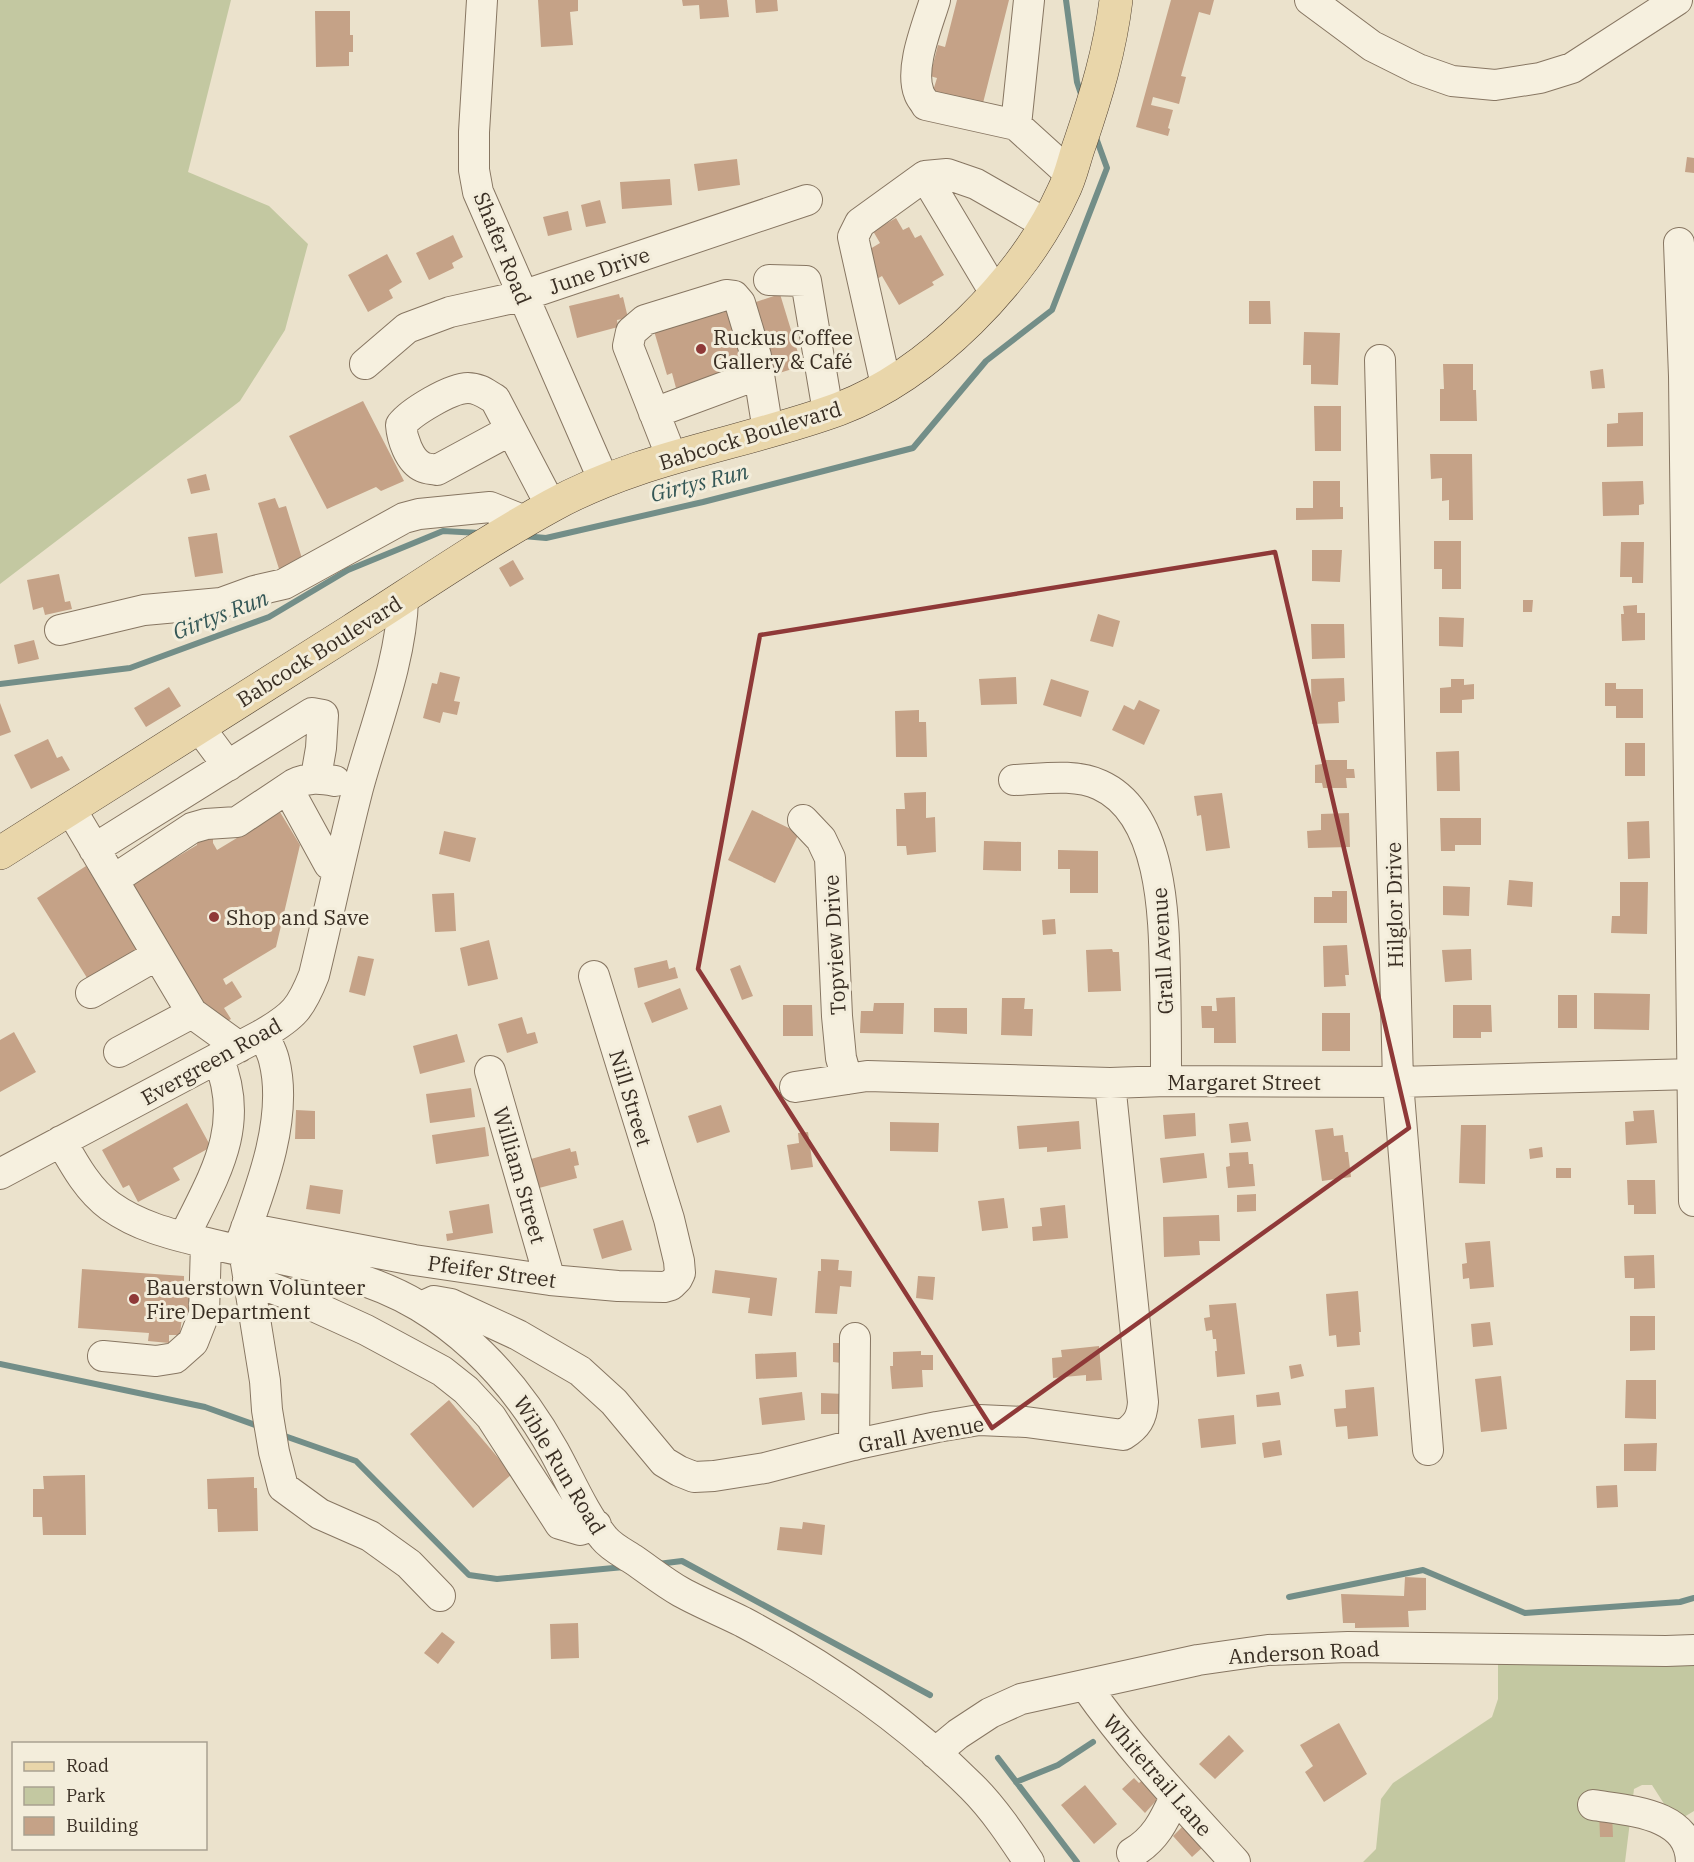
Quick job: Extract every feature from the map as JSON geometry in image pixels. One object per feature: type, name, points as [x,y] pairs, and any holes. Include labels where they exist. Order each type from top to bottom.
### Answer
[{"type":"main road","name":"Babcock Boulevard","points":[[0,853],[529,518],[604,481],[672,458],[843,407],[917,365],[954,336],[1018,267],[1064,191],[1101,79],[1116,0]]},
{"type":"street","name":"Shafer Road","points":[[482,0],[474,132],[474,170],[478,192],[604,481]]},
{"type":"street","points":[[935,0],[920,50],[916,78],[919,93],[926,105],[1016,125],[1073,164]]},
{"type":"street","points":[[1016,125],[1029,0]]},
{"type":"street","points":[[1310,0],[1372,46],[1418,69],[1452,81],[1496,85],[1540,78],[1572,68],[1677,0]]},
{"type":"street","points":[[885,385],[853,237],[860,222],[925,176],[947,174],[976,184],[1046,224]]},
{"type":"street","points":[[925,176],[995,293]]},
{"type":"street","name":"June Drive","points":[[365,364],[407,328],[450,312],[522,296],[807,200]]},
{"type":"street","points":[[1679,243],[1689,376],[1694,1201]]},
{"type":"street","points":[[769,280],[806,281],[828,412]]},
{"type":"street","points":[[672,458],[628,346],[631,332],[645,320],[726,295],[734,296],[740,303],[759,374],[768,431]]},
{"type":"street","name":"Hilglor Drive","points":[[1380,360],[1398,1082],[1428,1450]]},
{"type":"street","points":[[654,413],[759,374]]},
{"type":"street","points":[[60,630],[144,610],[221,603],[254,591],[284,584],[404,519],[419,514],[490,507],[529,518],[511,430]]},
{"type":"street","name":"Evergreen Road","points":[[0,1174],[240,1046],[286,1020],[296,1011],[306,996],[314,975],[335,864],[396,652],[402,621],[403,598]]},
{"type":"street","points":[[94,849],[312,713],[322,715],[321,748],[316,777]]},
{"type":"street","points":[[199,727],[228,766]]},
{"type":"street","points":[[113,880],[192,828],[206,824],[237,822],[286,803],[301,781],[316,777],[359,786]]},
{"type":"street","name":"Grall Avenue","points":[[1014,780],[1069,779],[1100,784],[1125,802],[1147,842],[1158,879],[1164,923],[1166,1081]]},
{"type":"street","points":[[286,803],[335,864]]},
{"type":"street","points":[[70,808],[192,1013],[240,1046],[274,1058],[278,1080],[277,1109],[271,1150],[244,1252],[266,1380],[267,1410],[283,1487],[320,1514],[370,1536],[409,1564],[440,1596]]},
{"type":"street","name":"Topview Drive","points":[[803,820],[821,839],[830,858],[837,1016],[841,1058],[847,1079]]},
{"type":"street","points":[[91,993],[158,955]]},
{"type":"street","name":"Nill Street","points":[[594,976],[669,1219]]},
{"type":"street","points":[[120,1052],[192,1013]]},
{"type":"street","points":[[103,1356],[156,1361],[175,1358],[193,1342],[204,1314],[195,1240],[224,1152],[228,1126],[225,1076],[240,1046]]},
{"type":"street","name":"William Street","points":[[490,1071],[550,1280]]},
{"type":"street","name":"Margaret Street","points":[[795,1087],[867,1076],[1110,1083],[1166,1081],[1398,1082],[1693,1074]]},
{"type":"street","name":"Grall Avenue","points":[[421,1307],[434,1302],[451,1304],[518,1335],[580,1371],[614,1402],[664,1462],[694,1477],[765,1468],[854,1445],[979,1420],[1026,1422],[1124,1435],[1137,1424],[1142,1415],[1143,1402],[1110,1083]]},
{"type":"street","name":"Wible Run Road","points":[[61,1141],[90,1187],[107,1204],[132,1220],[195,1240],[357,1278],[389,1289],[421,1307],[480,1353],[508,1382],[531,1412],[601,1533],[678,1590],[753,1628],[840,1680],[935,1753],[974,1788],[1011,1834],[1029,1862]]},
{"type":"street","name":"Pfeifer Street","points":[[244,1252],[414,1260],[550,1280],[618,1286],[664,1287],[671,1285],[680,1273],[669,1219]]},
{"type":"street","points":[[244,1252],[285,1293],[366,1330],[442,1371],[466,1390],[491,1417],[560,1524],[601,1533]]},
{"type":"street","points":[[854,1445],[855,1338]]},
{"type":"street","name":"Anderson Road","points":[[935,1753],[958,1734],[990,1713],[1021,1700],[1198,1660],[1268,1650],[1348,1647],[1694,1650]]},
{"type":"street","name":"Whitetrail Lane","points":[[1085,1685],[1104,1713],[1175,1797],[1235,1862]]},
{"type":"street","points":[[1132,1853],[1146,1845],[1162,1826],[1175,1797]]},
{"type":"street","points":[[1593,1805],[1658,1818],[1671,1824],[1683,1836],[1691,1852],[1691,1862]]},
{"type":"highlighted area","points":[[1275,552],[1409,1128],[992,1428],[698,969],[760,635]]},
{"type":"green space","points":[[0,0],[231,0],[188,172],[269,206],[308,244],[285,330],[240,401],[0,584]]},
{"type":"green space","points":[[1498,1664],[1694,1666],[1694,1811],[1684,1817],[1668,1810],[1652,1785],[1642,1785],[1634,1789],[1625,1862],[1363,1862],[1376,1849],[1381,1799],[1393,1783],[1492,1717],[1498,1699]]},
{"type":"building","points":[[538,0],[578,0],[578,11],[570,12],[573,45],[541,47]]},
{"type":"building","points":[[682,0],[727,0],[729,17],[700,19],[699,5],[683,6]]},
{"type":"building","points":[[755,0],[777,0],[778,11],[756,13]]},
{"type":"building","points":[[957,0],[1009,0],[983,103],[933,91],[937,78],[930,76],[938,45],[945,47]]},
{"type":"building","points":[[1171,0],[1214,0],[1210,15],[1199,12],[1181,76],[1186,77],[1179,104],[1153,97],[1151,105],[1173,110],[1168,136],[1136,127]]},
{"type":"building","points":[[315,11],[350,11],[353,52],[349,52],[349,66],[316,67]]},
{"type":"building","points":[[1687,157],[1694,158],[1694,173],[1685,172]]},
{"type":"building","points":[[737,159],[740,185],[698,191],[694,164]]},
{"type":"building","points":[[670,179],[672,205],[622,209],[620,182]]},
{"type":"building","points":[[600,200],[606,223],[586,227],[581,205]]},
{"type":"building","points":[[568,211],[572,230],[548,236],[543,217]]},
{"type":"building","points":[[896,218],[903,230],[909,227],[915,238],[921,235],[944,275],[932,282],[934,285],[899,305],[882,276],[875,280],[860,255],[880,243],[873,231]]},
{"type":"building","points":[[453,235],[463,257],[452,263],[454,268],[429,280],[416,253]]},
{"type":"building","points":[[387,254],[402,282],[389,290],[393,298],[368,312],[348,275]]},
{"type":"building","points":[[619,294],[620,298],[623,297],[628,318],[617,320],[618,327],[577,338],[569,306]]},
{"type":"building","points":[[780,294],[802,366],[776,374],[753,303]]},
{"type":"building","points":[[1249,301],[1270,301],[1271,324],[1249,324]]},
{"type":"building","name":"Ruckus Coffee Gallery & Café","points":[[720,310],[721,313],[731,310],[747,368],[676,388],[672,373],[667,375],[654,331]]},
{"type":"building","points":[[1304,332],[1340,333],[1338,385],[1311,384],[1311,365],[1303,365]]},
{"type":"building","points":[[1443,364],[1473,364],[1473,390],[1476,390],[1477,421],[1440,421],[1440,389],[1444,389]]},
{"type":"building","points":[[1603,369],[1605,388],[1592,389],[1590,371]]},
{"type":"building","points":[[363,401],[404,481],[381,491],[376,487],[327,509],[289,436]]},
{"type":"building","points":[[1314,406],[1341,406],[1341,451],[1315,451]]},
{"type":"building","points":[[1643,412],[1643,446],[1607,447],[1607,424],[1618,423],[1618,413]]},
{"type":"building","points":[[1430,454],[1472,454],[1473,520],[1449,520],[1449,500],[1442,501],[1442,478],[1431,479]]},
{"type":"building","points":[[206,474],[210,490],[191,494],[187,479]]},
{"type":"building","points":[[1313,481],[1340,481],[1340,507],[1343,507],[1343,519],[1296,520],[1296,508],[1313,508]]},
{"type":"building","points":[[1643,481],[1644,504],[1639,505],[1639,515],[1603,516],[1602,482]]},
{"type":"building","points":[[275,498],[279,508],[286,506],[304,565],[280,572],[258,503]]},
{"type":"building","points":[[217,533],[223,573],[195,577],[188,537]]},
{"type":"building","points":[[1434,541],[1461,541],[1461,589],[1442,589],[1442,569],[1434,569]]},
{"type":"building","points":[[1621,542],[1644,542],[1643,583],[1632,583],[1632,577],[1620,577]]},
{"type":"building","points":[[1312,550],[1342,550],[1340,582],[1312,581]]},
{"type":"building","points":[[513,560],[524,579],[510,587],[499,568]]},
{"type":"building","points":[[59,574],[65,602],[70,601],[72,609],[45,615],[43,607],[33,610],[27,580]]},
{"type":"building","points":[[1523,600],[1533,600],[1532,612],[1523,612]]},
{"type":"building","points":[[1637,605],[1637,613],[1645,613],[1645,640],[1622,641],[1623,606]]},
{"type":"building","points":[[1098,614],[1120,621],[1113,647],[1090,641]]},
{"type":"building","points":[[1439,617],[1464,618],[1463,647],[1439,646]]},
{"type":"building","points":[[1311,624],[1344,624],[1345,658],[1312,659]]},
{"type":"building","points":[[34,640],[39,659],[18,664],[14,645]]},
{"type":"building","points":[[440,672],[460,677],[454,701],[460,702],[457,715],[443,712],[440,723],[423,718],[432,683],[437,684]]},
{"type":"building","points":[[1016,677],[1017,704],[981,705],[979,679]]},
{"type":"building","points":[[1344,678],[1345,701],[1338,702],[1339,723],[1312,724],[1311,679]]},
{"type":"building","points":[[1051,679],[1089,691],[1081,717],[1043,705]]},
{"type":"building","points":[[1451,679],[1464,679],[1464,685],[1474,684],[1474,699],[1462,700],[1462,713],[1440,713],[1440,688],[1451,687]]},
{"type":"building","points":[[1605,683],[1616,683],[1616,689],[1643,689],[1643,718],[1616,718],[1616,706],[1605,706]]},
{"type":"building","points":[[169,687],[181,706],[146,727],[134,708]]},
{"type":"building","points":[[1139,700],[1160,710],[1144,745],[1112,730],[1124,705],[1134,710]]},
{"type":"building","points":[[0,703],[11,732],[0,736]]},
{"type":"building","points":[[919,710],[919,722],[926,722],[927,757],[896,757],[895,711]]},
{"type":"building","points":[[48,739],[57,758],[62,756],[70,770],[31,789],[14,755]]},
{"type":"building","points":[[1625,743],[1645,743],[1645,776],[1625,776]]},
{"type":"building","points":[[1459,751],[1460,791],[1437,791],[1436,752]]},
{"type":"building","points":[[1322,760],[1347,760],[1347,769],[1354,769],[1355,778],[1346,778],[1347,788],[1323,788],[1322,783],[1315,783],[1315,765],[1322,764]]},
{"type":"building","points":[[926,792],[926,818],[935,817],[936,852],[907,855],[906,846],[897,846],[896,809],[905,809],[904,793]]},
{"type":"building","points":[[1222,793],[1230,848],[1206,851],[1201,815],[1197,816],[1194,796]]},
{"type":"building","points":[[752,810],[799,833],[775,883],[728,860]]},
{"type":"building","name":"Shop and Save","points":[[280,812],[300,845],[276,947],[223,979],[226,985],[232,981],[242,997],[224,1008],[231,1019],[220,1025],[204,1015],[127,887],[197,845],[197,837],[213,837],[217,850]]},
{"type":"building","points":[[1349,813],[1350,847],[1308,848],[1307,831],[1321,830],[1321,814]]},
{"type":"building","points":[[1440,818],[1481,818],[1481,845],[1455,845],[1455,851],[1441,851]]},
{"type":"building","points":[[1649,821],[1650,858],[1628,859],[1627,822]]},
{"type":"building","points":[[444,831],[476,838],[470,862],[439,854]]},
{"type":"building","points":[[984,841],[1021,842],[1021,871],[983,870]]},
{"type":"building","points":[[1058,850],[1098,851],[1098,893],[1070,893],[1070,869],[1058,869]]},
{"type":"building","points":[[86,866],[139,949],[89,981],[37,898]]},
{"type":"building","points":[[1509,880],[1533,882],[1532,907],[1507,905]]},
{"type":"building","points":[[1620,882],[1648,882],[1647,934],[1611,933],[1612,916],[1620,916]]},
{"type":"building","points":[[1443,886],[1470,887],[1469,916],[1443,915]]},
{"type":"building","points":[[1332,891],[1347,891],[1347,923],[1314,923],[1314,897],[1332,897]]},
{"type":"building","points":[[454,893],[456,931],[435,932],[432,894]]},
{"type":"building","points":[[1055,919],[1056,934],[1043,935],[1042,920]]},
{"type":"building","points":[[489,940],[498,979],[468,986],[460,948]]},
{"type":"building","points":[[1347,945],[1349,975],[1345,975],[1346,986],[1324,987],[1323,946]]},
{"type":"building","points":[[1112,949],[1113,952],[1119,952],[1121,991],[1088,992],[1086,950]]},
{"type":"building","points":[[1471,949],[1472,980],[1445,982],[1442,950]]},
{"type":"building","points":[[358,956],[374,959],[365,996],[349,992]]},
{"type":"building","points":[[667,960],[669,969],[675,967],[678,978],[638,988],[634,968]]},
{"type":"building","points":[[740,965],[753,996],[742,1000],[730,969]]},
{"type":"building","points":[[680,988],[688,1009],[652,1023],[644,1003]]},
{"type":"building","points":[[1594,993],[1650,994],[1649,1030],[1594,1029]]},
{"type":"building","points":[[1558,995],[1577,995],[1577,1028],[1558,1028]]},
{"type":"building","points":[[1235,997],[1236,1043],[1214,1043],[1214,1028],[1202,1028],[1201,1006],[1212,1006],[1212,1011],[1217,1011],[1216,998]]},
{"type":"building","points":[[1002,998],[1025,998],[1024,1009],[1033,1009],[1032,1036],[1001,1035]]},
{"type":"building","points":[[874,1003],[904,1003],[903,1034],[860,1033],[861,1011],[873,1011]]},
{"type":"building","points":[[783,1005],[812,1005],[813,1036],[783,1036]]},
{"type":"building","points":[[1453,1005],[1491,1005],[1492,1032],[1481,1032],[1481,1038],[1453,1038]]},
{"type":"building","points":[[934,1008],[967,1008],[967,1034],[934,1032]]},
{"type":"building","points":[[1322,1013],[1350,1013],[1350,1051],[1322,1051]]},
{"type":"building","points":[[522,1017],[527,1034],[535,1032],[538,1043],[507,1053],[498,1024]]},
{"type":"building","points":[[14,1032],[36,1072],[0,1092],[0,1040]]},
{"type":"building","points":[[457,1034],[465,1062],[420,1074],[413,1046]]},
{"type":"building","points":[[471,1088],[475,1117],[430,1123],[426,1094]]},
{"type":"building","points":[[187,1103],[211,1147],[173,1168],[180,1180],[138,1202],[129,1185],[123,1188],[102,1150]]},
{"type":"building","points":[[721,1105],[730,1132],[697,1143],[688,1116]]},
{"type":"building","points":[[296,1110],[315,1111],[315,1139],[295,1139]]},
{"type":"building","points":[[1654,1110],[1657,1143],[1626,1145],[1625,1122],[1634,1121],[1633,1111]]},
{"type":"building","points":[[1195,1113],[1196,1136],[1165,1139],[1163,1115]]},
{"type":"building","points":[[1079,1121],[1081,1149],[1047,1152],[1047,1147],[1019,1149],[1017,1126]]},
{"type":"building","points":[[890,1122],[939,1123],[938,1152],[890,1151]]},
{"type":"building","points":[[1248,1122],[1251,1141],[1231,1143],[1229,1124]]},
{"type":"building","points":[[1461,1125],[1486,1125],[1485,1184],[1459,1183]]},
{"type":"building","points":[[485,1127],[489,1156],[436,1164],[432,1135]]},
{"type":"building","points":[[1333,1128],[1334,1136],[1343,1135],[1351,1177],[1322,1181],[1315,1130]]},
{"type":"building","points":[[808,1132],[813,1167],[791,1170],[787,1145],[799,1143],[798,1133]]},
{"type":"building","points":[[1542,1147],[1543,1157],[1530,1159],[1529,1149]]},
{"type":"building","points":[[570,1148],[571,1152],[576,1151],[579,1165],[574,1166],[577,1178],[539,1188],[531,1159]]},
{"type":"building","points":[[1248,1152],[1249,1164],[1253,1164],[1255,1186],[1228,1188],[1226,1167],[1230,1166],[1229,1153]]},
{"type":"building","points":[[1204,1153],[1207,1178],[1163,1183],[1160,1158]]},
{"type":"building","points":[[1556,1168],[1571,1168],[1571,1178],[1556,1178]]},
{"type":"building","points":[[1627,1180],[1655,1180],[1656,1214],[1634,1214],[1634,1205],[1628,1205]]},
{"type":"building","points":[[310,1185],[343,1190],[340,1214],[306,1209]]},
{"type":"building","points":[[1256,1194],[1256,1211],[1237,1212],[1237,1195]]},
{"type":"building","points":[[1004,1198],[1008,1228],[982,1231],[978,1201]]},
{"type":"building","points":[[489,1204],[493,1233],[447,1241],[446,1234],[453,1233],[449,1211]]},
{"type":"building","points":[[1065,1205],[1068,1238],[1033,1241],[1032,1227],[1042,1226],[1040,1208]]},
{"type":"building","points":[[1219,1215],[1220,1241],[1199,1241],[1200,1255],[1164,1257],[1163,1217]]},
{"type":"building","points":[[623,1220],[632,1250],[602,1259],[593,1229]]},
{"type":"building","points":[[1490,1241],[1494,1287],[1470,1289],[1469,1278],[1463,1279],[1462,1264],[1467,1263],[1465,1243]]},
{"type":"building","points":[[1654,1255],[1655,1288],[1634,1289],[1634,1278],[1625,1278],[1624,1256]]},
{"type":"building","points":[[821,1259],[839,1260],[838,1270],[852,1271],[851,1287],[840,1286],[837,1314],[815,1313]]},
{"type":"building","name":"Bauerstown Volunteer Fire Department","points":[[82,1269],[184,1276],[184,1283],[190,1283],[188,1316],[182,1316],[180,1335],[169,1335],[169,1343],[148,1341],[149,1333],[78,1328]]},
{"type":"building","points":[[715,1270],[777,1278],[772,1316],[748,1313],[750,1298],[712,1293]]},
{"type":"building","points":[[918,1276],[935,1277],[933,1300],[916,1298]]},
{"type":"building","points":[[1358,1291],[1360,1345],[1337,1347],[1336,1335],[1329,1336],[1326,1294]]},
{"type":"building","points":[[1236,1303],[1245,1374],[1217,1377],[1216,1339],[1213,1339],[1212,1330],[1206,1331],[1204,1318],[1210,1317],[1209,1305]]},
{"type":"building","points":[[1630,1316],[1655,1316],[1655,1350],[1630,1351]]},
{"type":"building","points":[[1490,1322],[1493,1345],[1473,1347],[1471,1324]]},
{"type":"building","points":[[833,1343],[843,1343],[842,1363],[833,1362]]},
{"type":"building","points":[[1099,1346],[1102,1380],[1086,1381],[1086,1375],[1053,1378],[1052,1358],[1062,1357],[1061,1350]]},
{"type":"building","points":[[921,1351],[921,1355],[933,1355],[933,1370],[922,1370],[923,1387],[892,1389],[890,1366],[893,1366],[893,1352]]},
{"type":"building","points":[[796,1352],[797,1377],[756,1379],[755,1354]]},
{"type":"building","points":[[1301,1364],[1304,1376],[1291,1379],[1289,1366]]},
{"type":"building","points":[[1501,1376],[1507,1429],[1481,1432],[1475,1379]]},
{"type":"building","points":[[1626,1380],[1656,1380],[1656,1419],[1625,1418]]},
{"type":"building","points":[[1374,1387],[1378,1436],[1348,1439],[1347,1426],[1336,1427],[1334,1409],[1346,1408],[1345,1390]]},
{"type":"building","points":[[802,1392],[805,1420],[762,1425],[759,1398]]},
{"type":"building","points":[[1279,1392],[1281,1405],[1257,1407],[1256,1395]]},
{"type":"building","points":[[821,1393],[844,1394],[844,1414],[821,1414]]},
{"type":"building","points":[[449,1400],[512,1474],[473,1508],[410,1434]]},
{"type":"building","points":[[1234,1415],[1236,1444],[1201,1448],[1198,1419]]},
{"type":"building","points":[[1280,1440],[1282,1455],[1264,1458],[1262,1443]]},
{"type":"building","points":[[1657,1443],[1656,1471],[1624,1471],[1624,1444]]},
{"type":"building","points":[[85,1475],[86,1535],[43,1535],[42,1517],[33,1517],[33,1489],[44,1489],[43,1476]]},
{"type":"building","points":[[254,1477],[254,1488],[257,1488],[258,1531],[218,1532],[217,1509],[208,1509],[207,1479]]},
{"type":"building","points":[[1617,1485],[1618,1507],[1597,1508],[1596,1486]]},
{"type":"building","points":[[803,1522],[825,1525],[822,1555],[777,1550],[780,1527],[802,1529]]},
{"type":"building","points":[[1405,1577],[1426,1578],[1426,1610],[1408,1611],[1409,1627],[1355,1628],[1355,1623],[1343,1623],[1341,1594],[1404,1596]]},
{"type":"building","points":[[578,1623],[579,1658],[551,1659],[550,1624]]},
{"type":"building","points":[[442,1632],[455,1642],[438,1664],[424,1653]]},
{"type":"building","points":[[1339,1723],[1367,1774],[1324,1802],[1305,1772],[1313,1766],[1300,1745]]},
{"type":"building","points":[[1229,1735],[1244,1751],[1215,1779],[1199,1764]]},
{"type":"building","points":[[1148,1775],[1164,1792],[1145,1813],[1122,1789],[1134,1778],[1139,1783]]},
{"type":"building","points":[[1085,1785],[1117,1824],[1094,1844],[1061,1805]]},
{"type":"building","points":[[1599,1812],[1612,1812],[1613,1837],[1600,1837]]},
{"type":"building","points":[[1183,1826],[1203,1847],[1192,1857],[1173,1836]]},
{"type":"waterway","name":"Girtys Run","points":[[1066,0],[1077,82],[1082,97]]},
{"type":"waterway","name":"Girtys Run","points":[[523,536],[546,538],[703,502],[913,448],[986,361],[1052,310],[1107,168],[1095,135]]},
{"type":"waterway","name":"Girtys Run","points":[[0,684],[130,668],[269,617],[348,570],[443,531],[480,533]]},
{"type":"waterway","points":[[0,1364],[205,1407],[261,1427]]},
{"type":"waterway","points":[[279,1434],[356,1461],[469,1575],[497,1579],[624,1567]]},
{"type":"waterway","points":[[658,1564],[682,1561],[930,1695]]},
{"type":"waterway","points":[[1289,1597],[1423,1570],[1525,1613],[1680,1602],[1694,1598]]},
{"type":"waterway","points":[[1016,1782],[1058,1765],[1093,1742]]},
{"type":"waterway","points":[[998,1758],[1077,1862]]},
{"type":"place","name":"Ruckus Coffee Gallery & Café","points":[[701,349]]},
{"type":"place","name":"Shop and Save","points":[[214,917]]},
{"type":"place","name":"Bauerstown Volunteer Fire Department","points":[[134,1299]]}]
